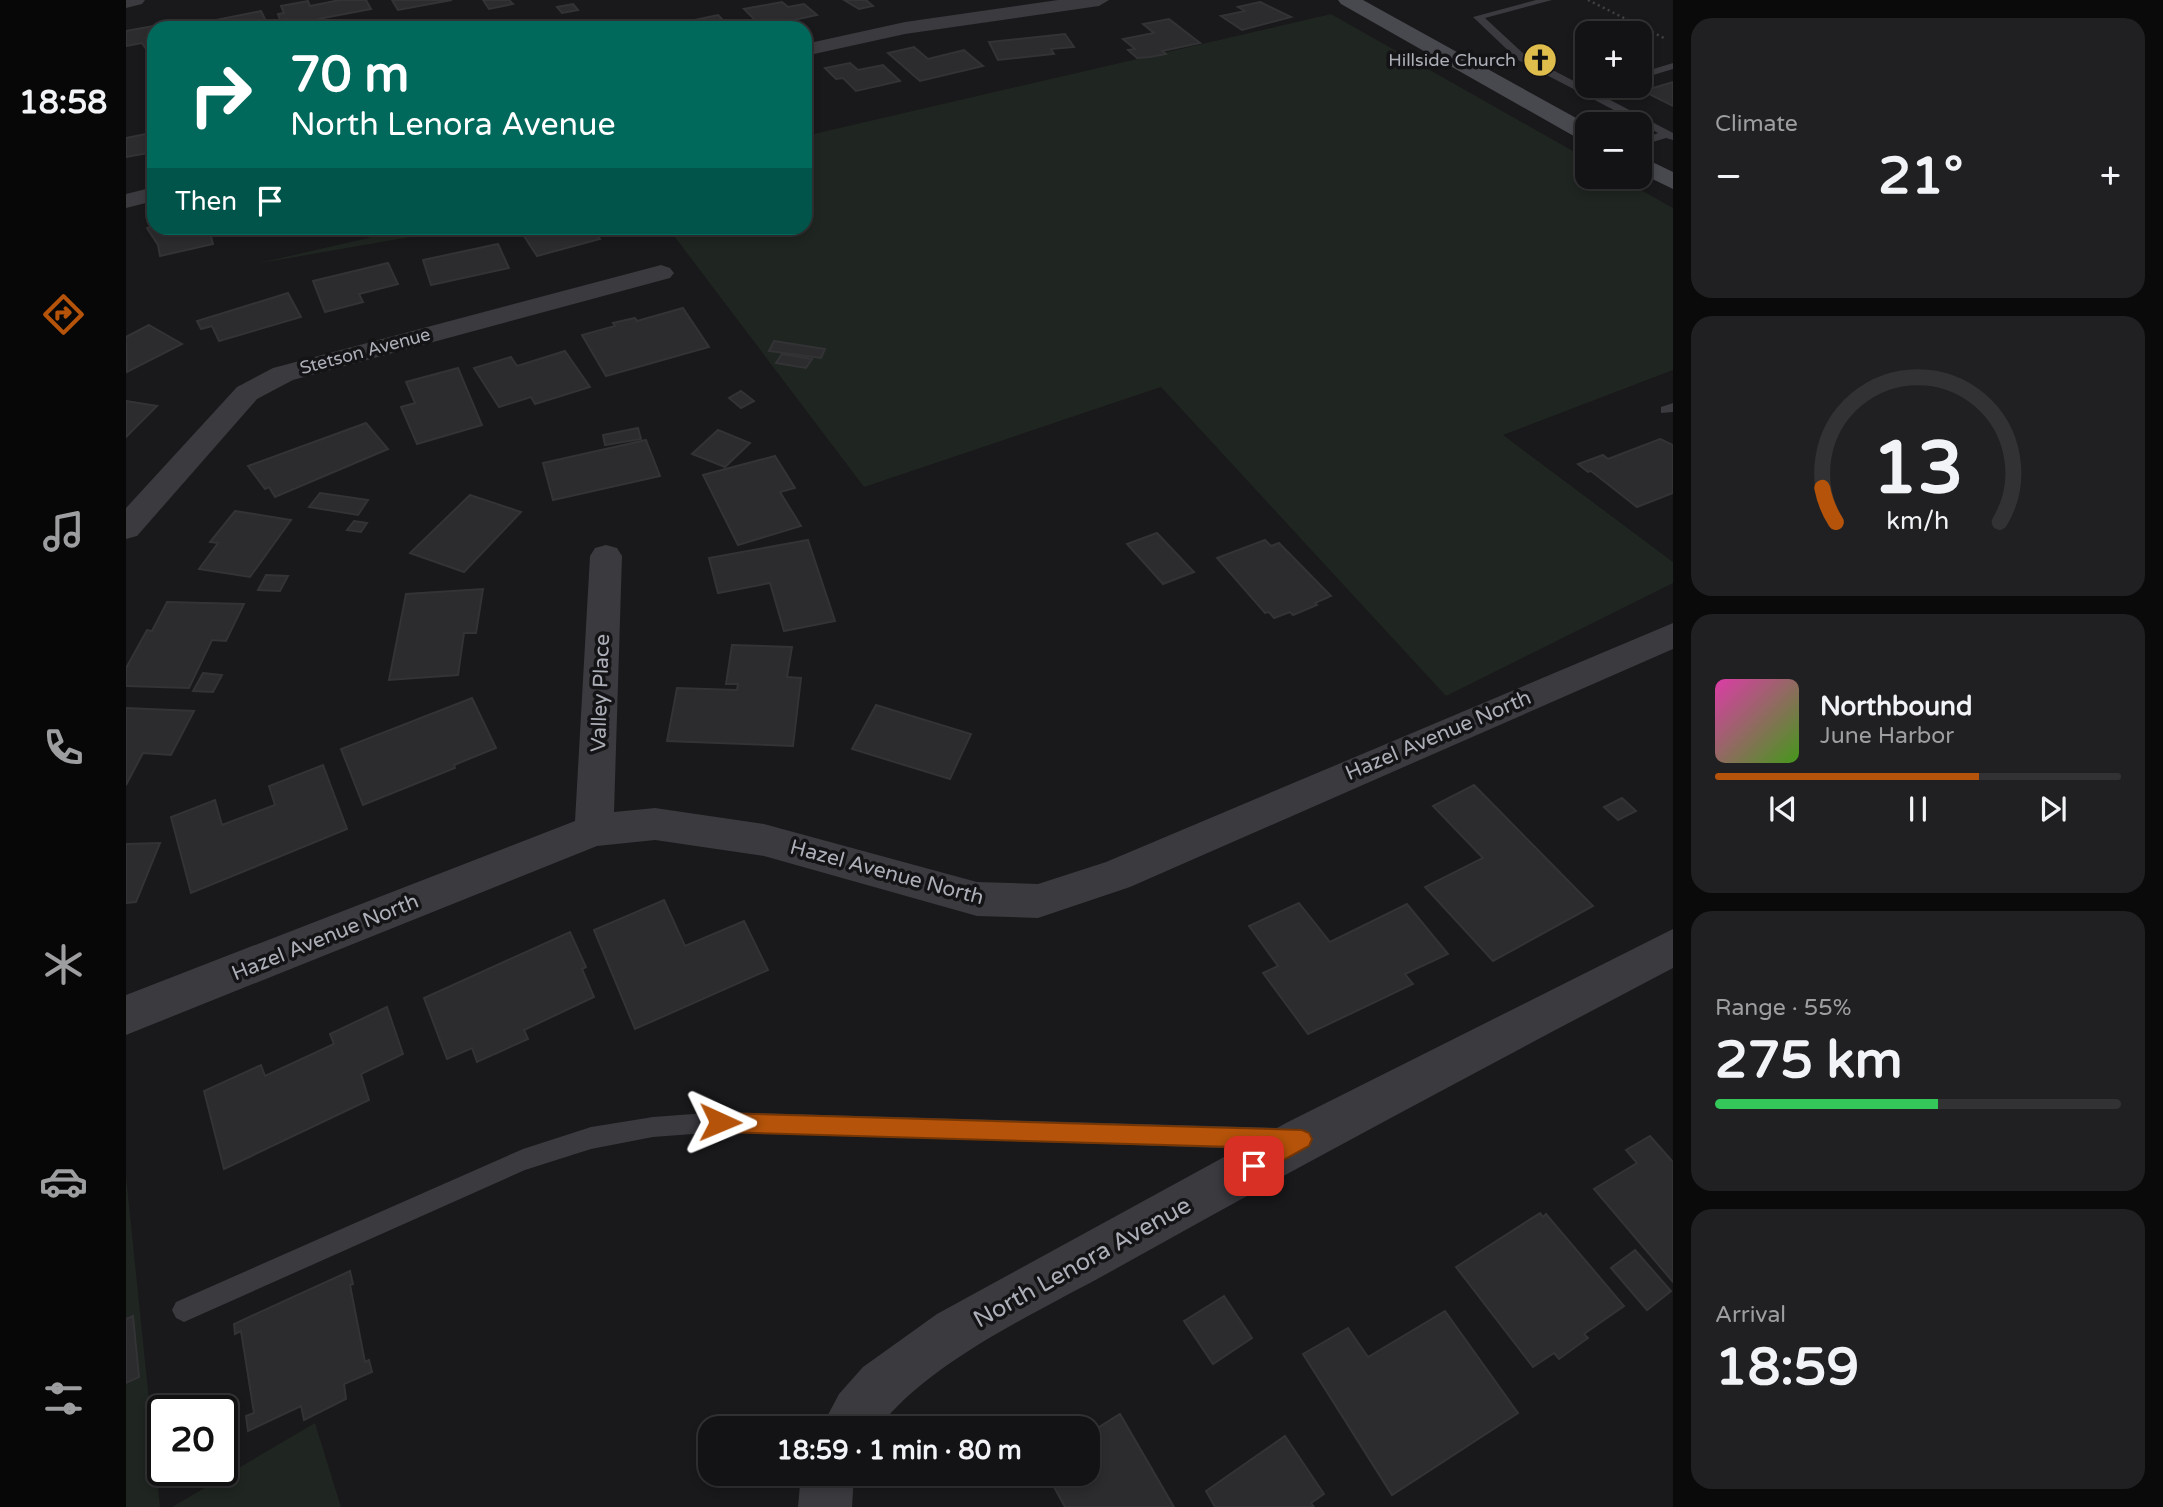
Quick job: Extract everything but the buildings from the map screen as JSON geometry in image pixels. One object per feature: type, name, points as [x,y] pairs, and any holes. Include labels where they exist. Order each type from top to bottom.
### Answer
[{"type":"main road","points":[[1348,0],[1575,127]]},
{"type":"main road","points":[[1652,170],[1673,182]]},
{"type":"street","points":[[126,2],[135,0]]},
{"type":"street","points":[[812,48],[905,27],[1057,3],[1099,0]]},
{"type":"street","points":[[126,201],[147,196]]},
{"type":"street","name":"Stetson Avenue","points":[[126,528],[247,393],[282,374],[661,273]]},
{"type":"street","name":"Valley Place","points":[[594,830],[606,556]]},
{"type":"street","name":"Hazel Avenue North","points":[[126,1015],[594,830],[655,824],[764,840],[977,900],[1038,901],[1116,875],[1673,635]]},
{"type":"street","name":"North Lenora Avenue","points":[[853,1416],[881,1386],[934,1346],[1302,1139],[1673,947]]},
{"type":"street","points":[[825,1507],[827,1486]]},
{"type":"lane","points":[[1547,0],[1478,18],[1522,58],[1575,86]]},
{"type":"lane","points":[[1652,72],[1673,66]]},
{"type":"lane","points":[[1598,98],[1670,135]]},
{"type":"lane","points":[[1652,139],[1670,135]]},
{"type":"lane","points":[[184,1310],[523,1160],[591,1138],[653,1127],[720,1122],[787,1123],[1302,1139]]},
{"type":"path","points":[[1588,0],[1673,42]]},
{"type":"shaded area","points":[[1331,14],[1575,152],[1575,189],[1639,189],[1673,208],[1673,370],[1503,435],[1673,562],[1673,583],[1446,696],[1161,387],[864,487],[673,235],[812,235],[812,134]]},
{"type":"shaded area","points":[[381,235],[422,235],[255,264]]},
{"type":"shaded area","points":[[126,1176],[148,1395],[147,1486],[158,1486],[160,1507],[126,1507]]},
{"type":"shaded area","points":[[315,1423],[341,1507],[172,1507],[208,1486],[238,1486],[238,1468]]},
{"type":"place","name":"Hillside Church","points":[[1540,60]]},
{"type":"route","points":[[720,1122],[1302,1139],[1254,1166]]}]
